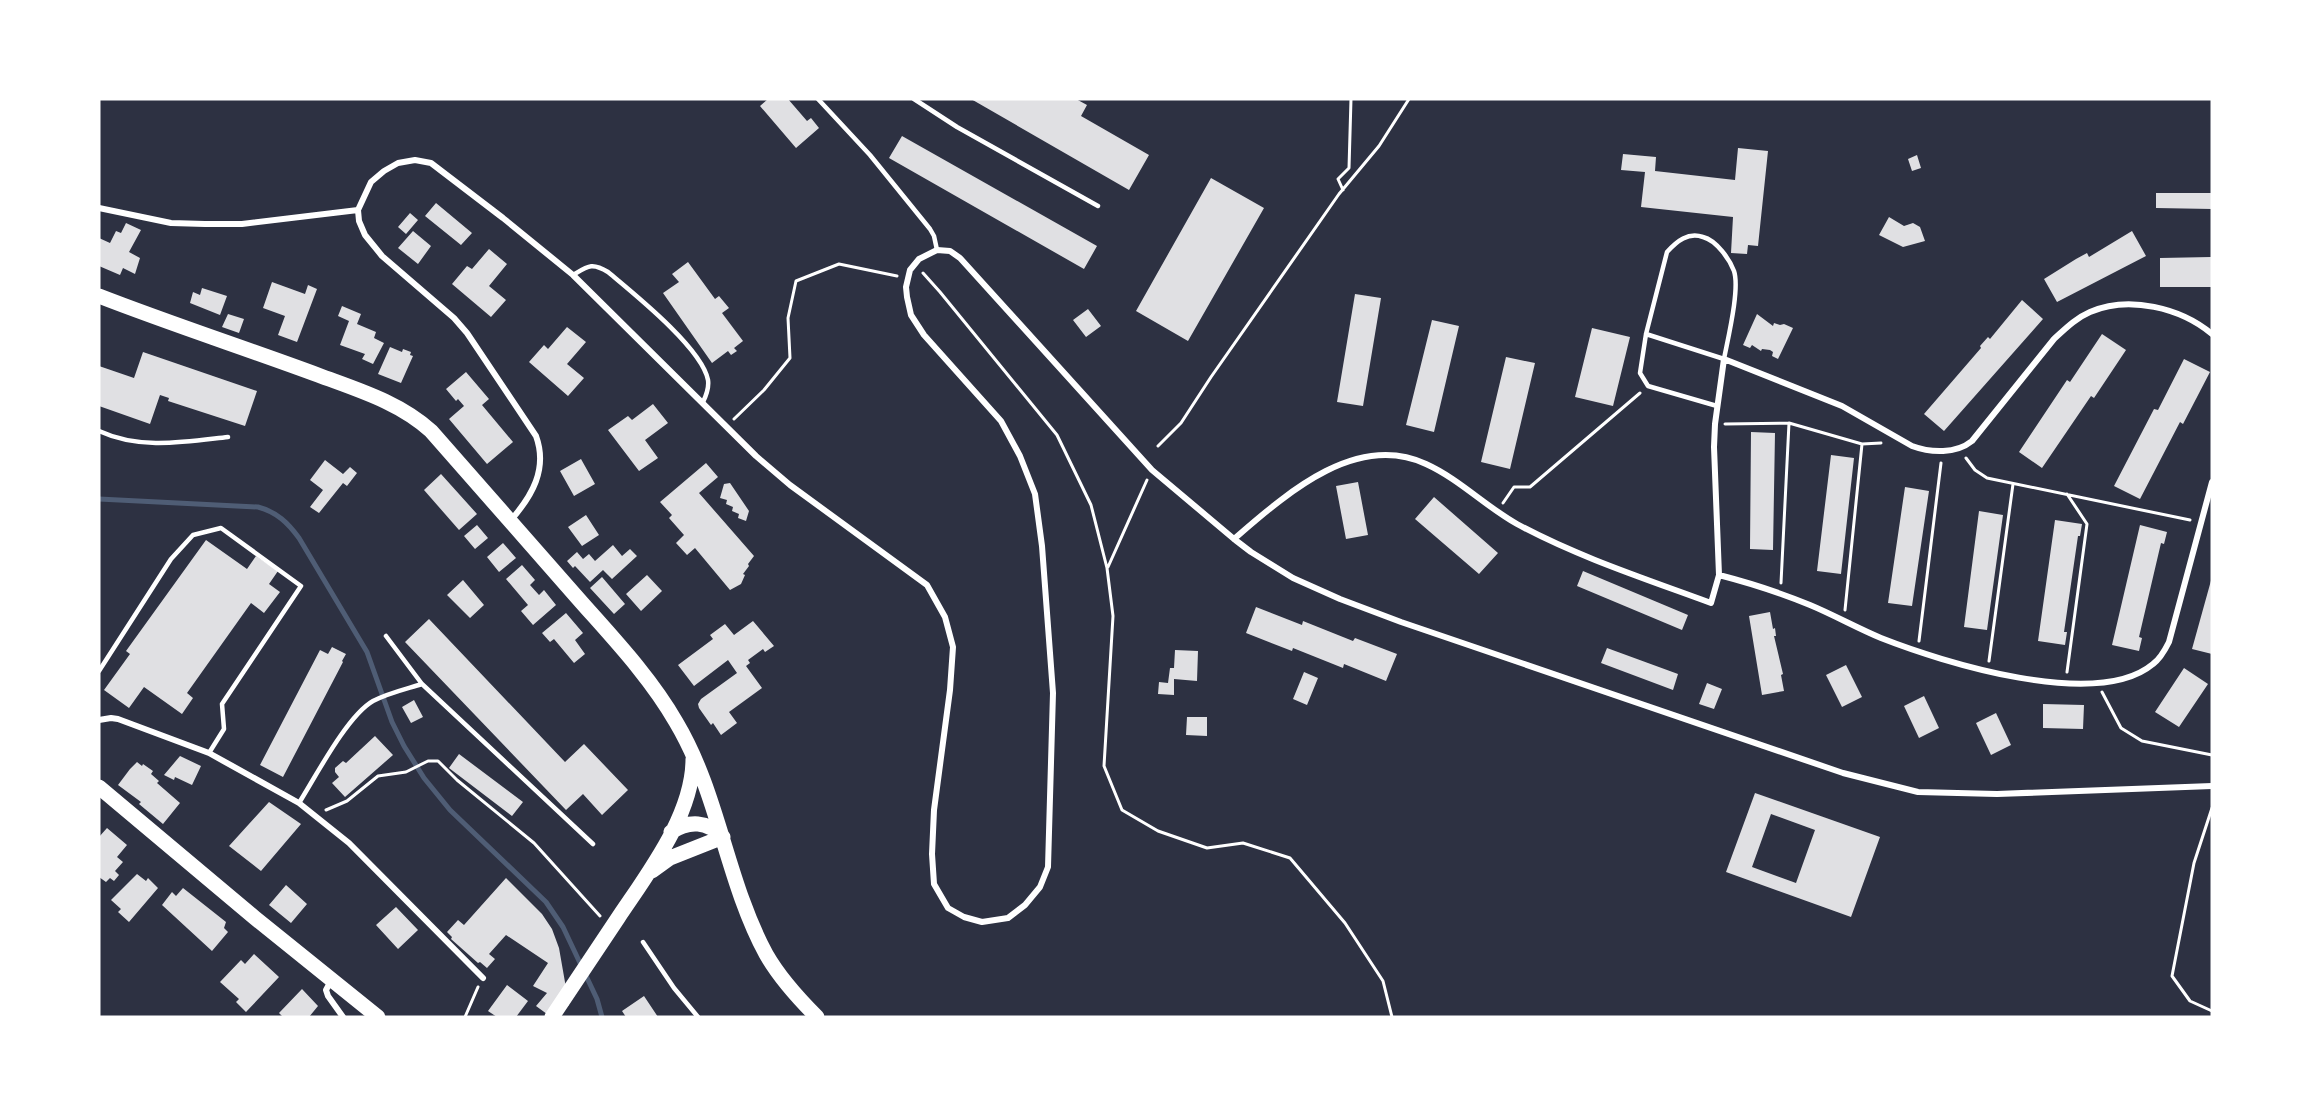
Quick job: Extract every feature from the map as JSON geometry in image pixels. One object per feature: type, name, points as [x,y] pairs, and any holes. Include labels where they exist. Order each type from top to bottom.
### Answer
[{"type":"main road","points":[[99,296],[265,355],[401,408],[431,431],[615,640],[663,700],[706,786],[743,903],[767,955],[783,979],[817,1017]]},
{"type":"main road","points":[[552,1017],[642,882],[672,832],[691,783],[693,756]]},
{"type":"main road","points":[[99,787],[238,904],[378,1017]]},
{"type":"main road","points":[[672,832],[680,827],[700,824],[716,830],[723,837]]},
{"type":"main road","points":[[642,882],[670,858],[723,837]]},
{"type":"street","points":[[510,521],[533,491],[538,477],[541,462],[540,447],[536,436],[454,318],[382,256],[365,235],[359,221],[358,210],[371,182],[384,171],[398,164],[415,160],[431,163],[451,177],[573,275],[726,427],[790,485],[927,585],[945,617],[953,647],[950,690],[934,810],[932,854],[934,884],[948,908],[964,917],[982,922],[1008,918],[1025,905],[1040,888],[1048,867],[1053,693],[1042,546],[1035,494],[1020,456],[1001,421],[933,346],[911,315],[907,297],[907,278],[914,264],[925,255],[937,250],[950,251],[960,258],[1152,470],[1251,552],[1293,578],[1391,618],[1843,773],[1918,792],[1997,794],[2212,786]]},
{"type":"street","points":[[99,208],[171,223],[223,224],[242,224],[358,210]]},
{"type":"street","points":[[1234,538],[1286,496],[1332,468],[1365,456],[1396,455],[1425,464],[1528,529],[1576,551],[1711,603],[1719,575],[1715,424],[1724,359],[1842,406],[1921,450],[1942,451],[1969,444],[2054,339],[2067,327],[2092,311],[2126,305],[2159,308],[2188,317],[2212,334]]},
{"type":"street","points":[[1719,575],[1781,594],[1878,637],[1988,672],[2065,682],[2119,681],[2154,664],[2169,642],[2212,482]]},
{"type":"street","points":[[99,720],[118,719],[209,753],[299,803],[349,843],[483,978]]},
{"type":"street","points":[[332,979],[326,990],[343,1017]]},
{"type":"lane","points":[[818,99],[870,155],[930,229],[937,250]]},
{"type":"lane","points":[[914,99],[957,127],[1098,206]]},
{"type":"lane","points":[[1646,334],[1724,359],[1736,287],[1735,272],[1728,260],[1708,238],[1688,236],[1677,242],[1667,252],[1646,334],[1640,372],[1648,386],[1717,406]]},
{"type":"lane","points":[[573,275],[588,266],[598,265],[663,321],[696,357],[703,369],[708,380],[702,402]]},
{"type":"lane","points":[[99,431],[134,442],[167,444],[228,437]]},
{"type":"lane","points":[[99,671],[171,559],[193,535],[221,528],[301,586],[222,704],[224,729],[209,753]]},
{"type":"lane","points":[[386,636],[422,684],[593,844]]},
{"type":"lane","points":[[299,803],[346,729],[372,702],[422,684]]},
{"type":"lane","points":[[643,942],[674,988],[698,1017]]},
{"type":"path","points":[[1343,190],[1338,179],[1349,168],[1351,99]]},
{"type":"path","points":[[1158,446],[1181,423],[1339,194],[1379,146],[1409,99]]},
{"type":"path","points":[[726,427],[764,390],[790,358],[788,318],[796,281],[839,264],[907,278]]},
{"type":"path","points":[[914,264],[940,292],[1057,435],[1091,505],[1107,568],[1113,616],[1104,766],[1122,810],[1158,831],[1207,848],[1243,843],[1290,858],[1345,922],[1383,981],[1392,1017]]},
{"type":"path","points":[[1497,511],[1514,487],[1530,487],[1648,386]]},
{"type":"path","points":[[1715,424],[1789,423],[1862,444],[1902,441]]},
{"type":"path","points":[[1781,594],[1789,423]]},
{"type":"path","points":[[1844,620],[1862,444]]},
{"type":"path","points":[[1959,448],[1975,470],[1987,478],[2139,511],[2200,521]]},
{"type":"path","points":[[1917,651],[1939,490],[1942,451]]},
{"type":"path","points":[[1107,568],[1152,470]]},
{"type":"path","points":[[1988,672],[2013,483]]},
{"type":"path","points":[[2065,682],[2087,524],[2066,494]]},
{"type":"path","points":[[2097,683],[2121,728],[2142,741],[2212,755]]},
{"type":"path","points":[[313,813],[336,807],[347,801],[378,776],[408,771],[428,761],[438,761],[457,780],[534,843],[602,918]]},
{"type":"path","points":[[2212,808],[2194,862],[2172,976],[2190,1001],[2212,1011]]},
{"type":"path","points":[[465,1017],[483,978]]},
{"type":"building","points":[[768,99],[788,99],[807,121],[811,118],[819,128],[796,148],[760,106]]},
{"type":"building","points":[[971,99],[1076,99],[1087,105],[1081,116],[1149,155],[1129,190]]},
{"type":"building","points":[[902,136],[1097,246],[1084,269],[889,158]]},
{"type":"building","points":[[1738,148],[1768,151],[1758,246],[1748,245],[1747,254],[1731,253],[1733,217],[1641,207],[1645,172],[1621,170],[1623,154],[1656,157],[1655,171],[1735,180]]},
{"type":"building","points":[[1917,155],[1921,168],[1912,171],[1908,159]]},
{"type":"building","points":[[1211,178],[1264,208],[1188,341],[1136,311]]},
{"type":"building","points":[[2156,193],[2212,193],[2212,209],[2156,208]]},
{"type":"building","points":[[436,203],[472,233],[461,245],[425,216]]},
{"type":"building","points":[[410,213],[418,220],[406,234],[398,227]]},
{"type":"building","points":[[1889,217],[1904,226],[1913,223],[1920,227],[1925,241],[1903,247],[1879,235]]},
{"type":"building","points":[[126,223],[141,230],[129,252],[140,258],[135,274],[123,268],[120,275],[99,266],[99,238],[110,243],[116,231],[121,233]]},
{"type":"building","points":[[413,231],[431,246],[418,264],[398,248]]},
{"type":"building","points":[[2132,231],[2146,256],[2057,302],[2044,279],[2087,253],[2089,257]]},
{"type":"building","points":[[489,249],[507,264],[489,286],[506,300],[491,317],[452,284],[467,266],[472,269]]},
{"type":"building","points":[[2211,257],[2211,287],[2160,287],[2160,258]]},
{"type":"building","points":[[688,262],[715,299],[719,296],[729,308],[722,313],[743,341],[734,348],[737,351],[731,355],[728,351],[712,363],[663,293],[679,282],[672,274]]},
{"type":"building","points":[[272,282],[305,294],[308,285],[317,289],[297,342],[278,335],[285,316],[263,308]]},
{"type":"building","points":[[202,288],[227,296],[220,315],[190,303],[193,292],[200,295]]},
{"type":"building","points":[[1355,294],[1381,298],[1363,406],[1337,402]]},
{"type":"building","points":[[2022,300],[2043,319],[1944,431],[1924,414],[1981,348],[1980,346],[1988,337],[1990,339]]},
{"type":"building","points":[[342,306],[361,314],[357,324],[376,332],[374,338],[384,343],[373,364],[362,359],[365,354],[340,345],[349,321],[338,316]]},
{"type":"building","points":[[1088,309],[1101,326],[1086,337],[1073,320]]},
{"type":"building","points":[[228,314],[244,319],[239,333],[222,327]]},
{"type":"building","points":[[1757,314],[1773,326],[1774,323],[1784,324],[1793,328],[1778,359],[1772,356],[1773,352],[1770,350],[1762,349],[1761,351],[1752,345],[1750,348],[1743,345]]},
{"type":"building","points":[[1432,320],[1459,326],[1434,432],[1406,425]]},
{"type":"building","points":[[567,327],[586,342],[567,364],[584,378],[568,396],[529,362],[544,345],[548,349]]},
{"type":"building","points":[[1592,328],[1630,337],[1613,406],[1575,397]]},
{"type":"building","points":[[2102,334],[2126,350],[2094,398],[2091,396],[2042,468],[2019,452],[2067,380],[2070,382]]},
{"type":"building","points":[[390,347],[402,352],[403,349],[411,352],[410,355],[413,356],[401,383],[378,374]]},
{"type":"building","points":[[143,352],[257,391],[245,426],[168,401],[169,398],[160,395],[150,424],[99,406],[99,366],[134,378]]},
{"type":"building","points":[[1506,357],[1535,363],[1510,469],[1481,462]]},
{"type":"building","points":[[2184,359],[2210,372],[2183,424],[2180,422],[2140,499],[2114,486],[2154,409],[2158,410]]},
{"type":"building","points":[[466,372],[489,399],[482,405],[513,442],[487,464],[449,419],[464,406],[458,399],[456,401],[446,389]]},
{"type":"building","points":[[653,404],[668,423],[645,440],[658,458],[639,471],[608,430],[628,416],[632,420]]},
{"type":"building","points":[[1751,432],[1775,433],[1773,550],[1750,549]]},
{"type":"building","points":[[1831,455],[1854,458],[1841,574],[1817,571]]},
{"type":"building","points":[[581,459],[595,484],[574,496],[560,471]]},
{"type":"building","points":[[325,460],[343,474],[350,467],[357,473],[347,486],[343,483],[319,513],[310,507],[323,490],[310,480]]},
{"type":"building","points":[[706,463],[718,477],[699,493],[754,556],[743,574],[745,575],[741,584],[730,590],[695,548],[687,555],[676,543],[684,535],[669,518],[672,515],[660,502]]},
{"type":"building","points":[[441,474],[477,514],[459,530],[424,490]]},
{"type":"building","points":[[1358,482],[1368,535],[1346,539],[1336,486]]},
{"type":"building","points":[[730,483],[749,511],[746,521],[738,518],[739,514],[732,511],[733,507],[726,504],[727,500],[720,498],[724,484]]},
{"type":"building","points":[[1905,487],[1929,491],[1912,606],[1888,603]]},
{"type":"building","points":[[1434,497],[1498,553],[1479,574],[1415,519]]},
{"type":"building","points":[[1979,511],[2003,515],[1987,630],[1964,627]]},
{"type":"building","points":[[586,515],[599,535],[582,546],[568,527]]},
{"type":"building","points":[[2055,520],[2082,524],[2080,536],[2078,536],[2064,632],[2067,632],[2065,645],[2038,641]]},
{"type":"building","points":[[477,525],[488,538],[475,549],[464,536]]},
{"type":"building","points":[[2140,525],[2167,532],[2164,544],[2161,543],[2139,637],[2142,638],[2139,651],[2112,645]]},
{"type":"building","points":[[206,540],[247,569],[256,556],[278,571],[269,584],[280,592],[264,613],[251,603],[187,693],[193,698],[182,714],[144,687],[129,708],[104,690],[130,654],[126,651]]},
{"type":"building","points":[[503,543],[516,558],[499,572],[487,557]]},
{"type":"building","points":[[613,545],[622,556],[630,549],[637,556],[612,579],[603,570],[590,582],[567,561],[577,552],[583,559],[589,554],[595,561]]},
{"type":"building","points":[[522,565],[535,580],[530,585],[539,595],[544,590],[556,605],[533,625],[521,611],[528,605],[506,579]]},
{"type":"building","points":[[1583,571],[1688,615],[1682,630],[1577,586]]},
{"type":"building","points":[[647,575],[662,591],[641,611],[626,594]]},
{"type":"building","points":[[602,577],[625,604],[614,614],[590,588]]},
{"type":"building","points":[[2212,577],[2212,654],[2192,649]]},
{"type":"building","points":[[463,580],[484,605],[470,618],[447,595]]},
{"type":"building","points":[[1256,607],[1302,625],[1303,621],[1353,641],[1355,638],[1397,654],[1386,681],[1344,664],[1343,668],[1293,648],[1292,651],[1246,633]]},
{"type":"building","points":[[1770,612],[1773,629],[1775,628],[1776,636],[1774,636],[1783,674],[1781,675],[1784,691],[1762,695],[1749,616]]},
{"type":"building","points":[[566,613],[583,633],[575,640],[585,654],[574,663],[554,639],[550,642],[542,633]]},
{"type":"building","points":[[429,619],[565,762],[584,744],[628,790],[602,815],[583,794],[566,810],[405,642]]},
{"type":"building","points":[[753,621],[774,646],[765,652],[763,649],[748,660],[750,663],[746,666],[762,688],[729,712],[737,723],[721,735],[713,723],[711,725],[698,704],[701,699],[737,673],[728,660],[694,686],[678,665],[713,639],[710,635],[725,624],[734,635]]},
{"type":"building","points":[[332,647],[346,654],[343,662],[283,777],[260,765],[320,650],[328,654]]},
{"type":"building","points":[[1607,648],[1678,674],[1673,690],[1601,663]]},
{"type":"building","points":[[1175,650],[1198,651],[1197,681],[1174,679],[1174,695],[1158,694],[1159,682],[1168,683],[1170,668],[1174,668]]},
{"type":"building","points":[[1846,665],[1862,697],[1842,707],[1826,675]]},
{"type":"building","points":[[2184,668],[2208,684],[2179,727],[2155,712]]},
{"type":"building","points":[[1304,672],[1318,678],[1307,705],[1293,699]]},
{"type":"building","points":[[1707,683],[1722,689],[1714,709],[1699,704]]},
{"type":"building","points":[[1924,696],[1939,728],[1919,738],[1904,706]]},
{"type":"building","points":[[414,700],[423,717],[411,723],[402,707]]},
{"type":"building","points":[[2043,704],[2084,705],[2083,729],[2043,728]]},
{"type":"building","points":[[1996,713],[2011,745],[1991,755],[1976,723]]},
{"type":"building","points":[[1187,717],[1207,717],[1207,736],[1186,735]]},
{"type":"building","points":[[375,736],[393,755],[345,797],[332,783],[339,777],[335,768],[343,761],[346,763]]},
{"type":"building","points":[[459,754],[523,802],[512,816],[449,768]]},
{"type":"building","points":[[180,756],[201,766],[192,785],[175,777],[174,780],[164,775]]},
{"type":"building","points":[[137,762],[153,771],[151,774],[159,781],[157,783],[180,803],[163,824],[139,804],[141,802],[118,785]]},
{"type":"building","points":[[1755,793],[1880,837],[1851,917],[1726,872]],"holes":[[[1771,814],[1815,830],[1796,883],[1752,867]]]},
{"type":"building","points":[[269,802],[301,824],[261,871],[229,846]]},
{"type":"building","points":[[107,828],[127,845],[117,857],[123,862],[115,871],[119,875],[114,881],[110,878],[106,882],[99,877],[99,837]]},
{"type":"building","points":[[137,874],[146,881],[148,878],[158,888],[129,922],[118,912],[121,909],[111,900]]},
{"type":"building","points":[[506,878],[542,914],[552,929],[559,948],[569,1005],[551,1017],[536,1006],[547,993],[533,986],[548,963],[506,935],[489,954],[495,959],[487,968],[451,939],[452,937],[447,932],[458,920],[464,925]]},
{"type":"building","points":[[286,885],[307,904],[291,923],[269,905]]},
{"type":"building","points":[[183,888],[226,922],[224,928],[228,932],[212,951],[162,905],[172,892],[176,896]]},
{"type":"building","points":[[396,907],[418,930],[398,949],[376,925]]},
{"type":"building","points":[[254,954],[279,977],[246,1012],[236,1002],[239,999],[220,982],[241,960],[245,964]]},
{"type":"building","points":[[507,985],[528,1001],[516,1017],[497,1017],[488,1011]]},
{"type":"building","points":[[302,989],[318,1006],[309,1017],[283,1017],[279,1013]]},
{"type":"building","points":[[644,996],[658,1017],[626,1017],[622,1011]]},
{"type":"waterway","points":[[99,499],[258,507],[271,512],[286,523],[299,538],[367,652],[392,722],[424,778],[450,810],[546,902],[563,927],[597,999],[602,1017]]}]
